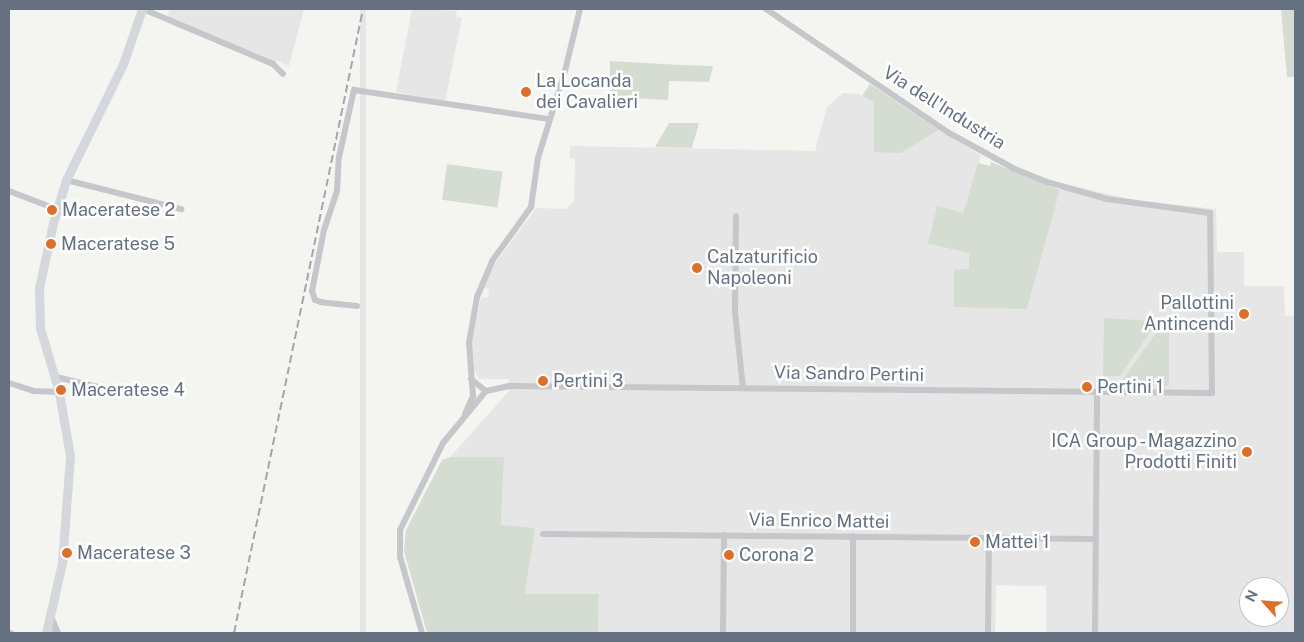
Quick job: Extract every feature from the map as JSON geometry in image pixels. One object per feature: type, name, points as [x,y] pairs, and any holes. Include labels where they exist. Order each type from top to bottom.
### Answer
[{"type":"main road","points":[[46,633],[62,563],[69,498],[70,456],[60,392],[40,328],[38,303],[56,209],[66,180],[123,64],[142,9]]},
{"type":"street","points":[[142,9],[273,64],[283,74]]},
{"type":"street","points":[[422,633],[400,557],[400,530],[443,443],[465,414],[481,399],[486,391],[475,387],[470,378],[469,343],[477,298],[492,261],[531,208],[538,158],[580,9]]},
{"type":"street","name":"Via dell'Industria","points":[[766,9],[948,133],[1013,168],[1047,182],[1108,199],[1210,213],[1212,393]]},
{"type":"street","points":[[357,306],[321,302],[312,297],[312,291],[324,230],[337,191],[339,157],[350,102],[358,88],[550,119]]},
{"type":"street","points":[[66,180],[181,209]]},
{"type":"street","points":[[9,191],[56,209]]},
{"type":"street","points":[[736,216],[735,312],[744,388]]},
{"type":"street","points":[[56,377],[102,388]]},
{"type":"street","points":[[9,383],[33,391],[60,392]]},
{"type":"street","name":"Via Sandro Pertini","points":[[486,391],[510,386],[1212,393]]},
{"type":"street","points":[[465,414],[475,387]]},
{"type":"street","points":[[1095,633],[1097,392]]},
{"type":"street","points":[[473,396],[481,399]]},
{"type":"street","name":"Via Enrico Mattei","points":[[543,534],[1095,539]]},
{"type":"street","points":[[723,633],[724,535]]},
{"type":"street","points":[[853,536],[853,633]]},
{"type":"street","points":[[988,633],[989,538]]},
{"type":"street","points":[[50,617],[57,633]]},
{"type":"shaded area","points":[[170,9],[304,9],[289,66],[277,61],[273,64],[166,19]]},
{"type":"shaded area","points":[[360,9],[366,9],[366,633],[360,633]]},
{"type":"shaded area","points":[[412,9],[457,11],[456,17],[462,18],[445,101],[396,92]]},
{"type":"shaded area","points":[[1281,9],[1295,9],[1295,77],[1287,77]]},
{"type":"shaded area","points":[[610,61],[713,66],[709,82],[669,81],[668,100],[610,97]]},
{"type":"shaded area","points":[[870,84],[939,130],[901,153],[874,152],[874,102],[862,96]]},
{"type":"shaded area","points":[[843,93],[858,94],[874,102],[901,153],[939,130],[981,155],[963,213],[928,244],[969,253],[969,270],[954,270],[1027,309],[1062,183],[1133,200],[1216,209],[1217,252],[1244,252],[1244,286],[1284,286],[1285,316],[1295,316],[1295,633],[1046,633],[1046,586],[996,585],[995,633],[598,633],[599,594],[525,594],[535,528],[501,526],[504,457],[450,457],[509,391],[509,379],[479,379],[472,366],[472,341],[481,298],[488,297],[489,289],[483,288],[494,265],[536,208],[566,209],[574,201],[575,159],[570,158],[570,146],[815,151],[827,107]]},
{"type":"shaded area","points":[[669,123],[699,123],[692,148],[655,147]]},
{"type":"shaded area","points":[[991,162],[1060,190],[1027,309],[954,307],[954,270],[969,269],[969,253],[928,244],[937,206],[963,213],[978,163],[990,166]]},
{"type":"shaded area","points":[[447,164],[502,172],[497,207],[442,200]]},
{"type":"shaded area","points":[[1104,318],[1154,321],[1155,325],[1120,376],[1103,376]]},
{"type":"shaded area","points":[[1161,326],[1169,327],[1169,386],[1129,386],[1123,379]]},
{"type":"shaded area","points":[[450,457],[504,457],[501,525],[535,528],[525,594],[599,594],[598,633],[427,633],[404,551],[406,530],[442,460]]},
{"type":"railway","points":[[234,633],[363,9]]},
{"type":"place","name":"La Locanda dei Cavalieri","points":[[526,92]]},
{"type":"place","name":"Maceratese 2","points":[[52,210]]},
{"type":"place","name":"Maceratese 5","points":[[51,244]]},
{"type":"place","name":"Calzaturificio Napoleoni","points":[[697,268]]},
{"type":"place","name":"Pallottini Antincendi","points":[[1244,314]]},
{"type":"place","name":"Pertini 3","points":[[543,381]]},
{"type":"place","name":"Pertini 1","points":[[1087,387]]},
{"type":"place","name":"Maceratese 4","points":[[61,390]]},
{"type":"place","name":"ICA Group - Magazzino Prodotti Finiti","points":[[1247,452]]},
{"type":"place","name":"Mattei 1","points":[[975,542]]},
{"type":"place","name":"Maceratese 3","points":[[67,553]]},
{"type":"place","name":"Corona 2","points":[[729,555]]}]
